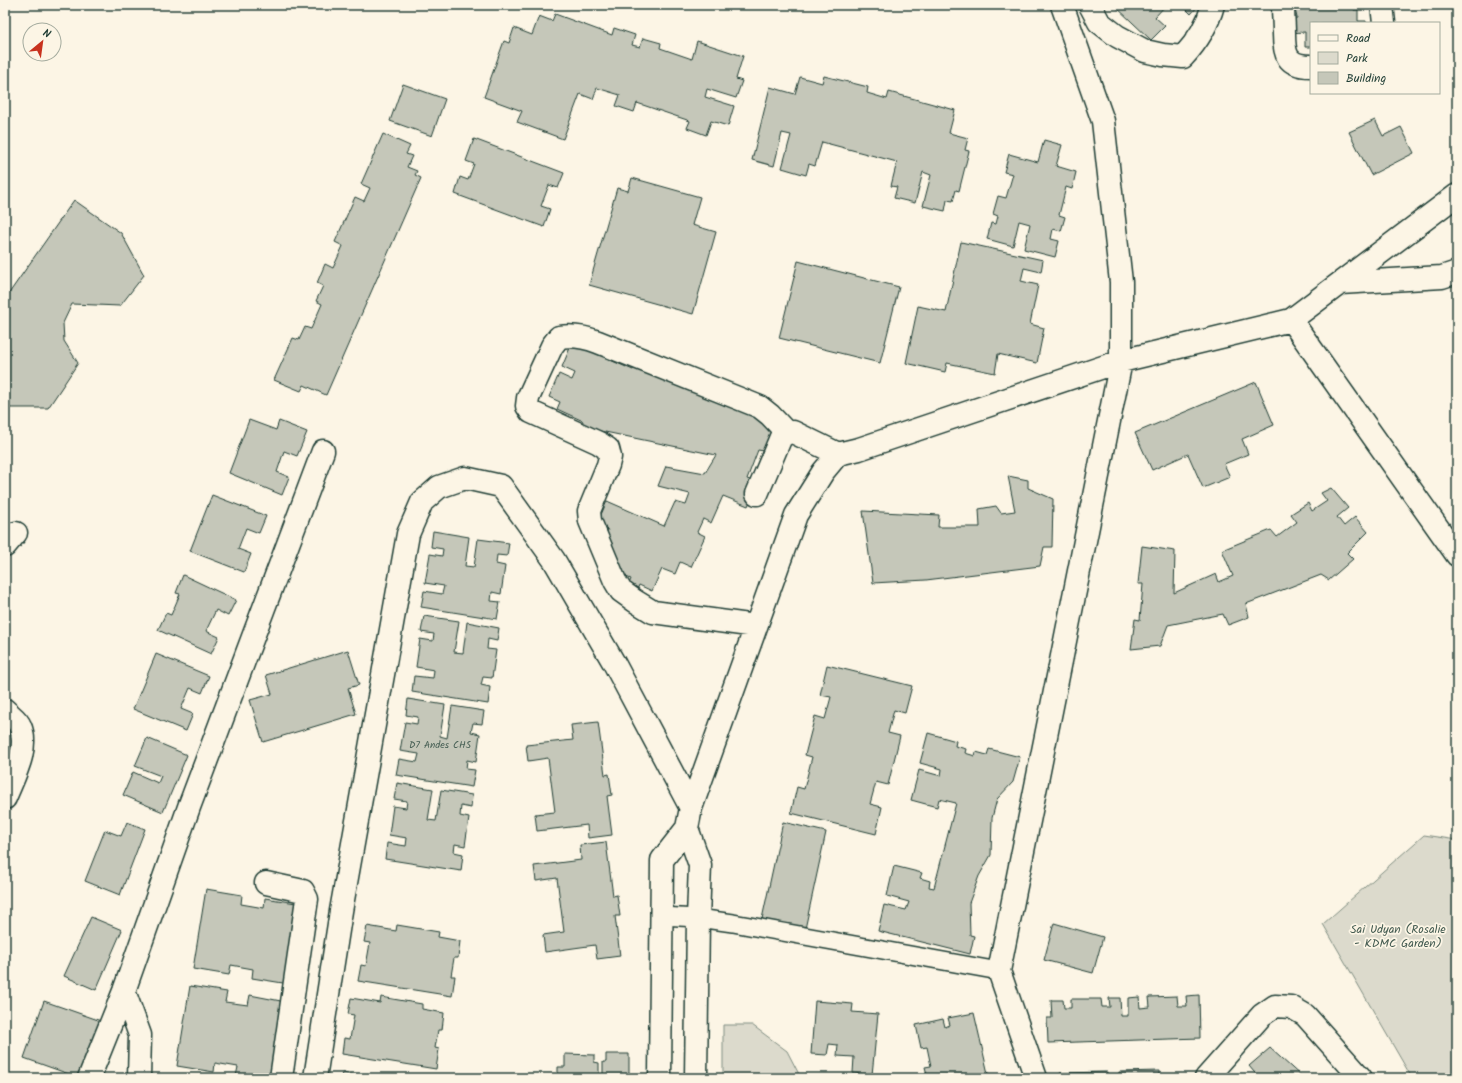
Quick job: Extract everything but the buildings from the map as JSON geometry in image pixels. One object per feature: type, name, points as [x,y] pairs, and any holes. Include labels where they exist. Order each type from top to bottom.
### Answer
[{"type":"street","points":[[1036,1078],[999,971],[1121,361],[1121,282],[1103,121],[1062,5]]},
{"type":"street","points":[[1090,5],[1099,22],[1117,36],[1145,50],[1163,55],[1183,57],[1190,50],[1210,17],[1213,5]]},
{"type":"street","points":[[1283,5],[1284,50],[1288,58],[1294,63],[1302,66],[1310,66]]},
{"type":"street","points":[[1382,5],[1384,22]]},
{"type":"street","points":[[660,1078],[662,860],[689,818],[796,515],[823,472],[838,454],[1121,361],[1291,320],[1457,195]]},
{"type":"street","points":[[1340,283],[1442,277],[1456,272]]},
{"type":"street","points":[[1291,320],[1457,555]]},
{"type":"street","points":[[756,626],[652,612],[621,590],[615,582],[590,521],[589,511],[608,465],[610,457],[608,449],[599,443],[531,412],[527,406],[528,398],[552,346],[559,337],[569,335],[598,342],[760,407],[787,432]]},
{"type":"street","points":[[757,494],[781,437],[787,432],[793,432],[838,454]]},
{"type":"street","points":[[88,1078],[124,992],[189,807],[323,451]]},
{"type":"street","points":[[315,1078],[341,911],[408,534],[422,502],[439,487],[465,478],[501,486],[554,560],[614,663],[689,818],[700,865],[696,1078]]},
{"type":"street","points":[[5,710],[20,725],[25,740],[22,755],[5,798]]},
{"type":"street","points":[[266,883],[303,892],[307,899],[281,1078]]},
{"type":"street","points":[[124,992],[140,1035],[139,1078]]},
{"type":"street","points":[[1206,1078],[1262,1015],[1275,1006],[1291,1007],[1305,1015],[1361,1078]]},
{"type":"lane","points":[[661,916],[698,918],[999,971]]},
{"type":"green space","name":"Sai Udyan (Rosalie - KDMC Garden)","points":[[1424,835],[1457,840],[1457,1078],[1412,1078],[1323,924]]},
{"type":"green space","points":[[723,1025],[752,1025],[787,1051],[801,1078],[723,1078]]}]
